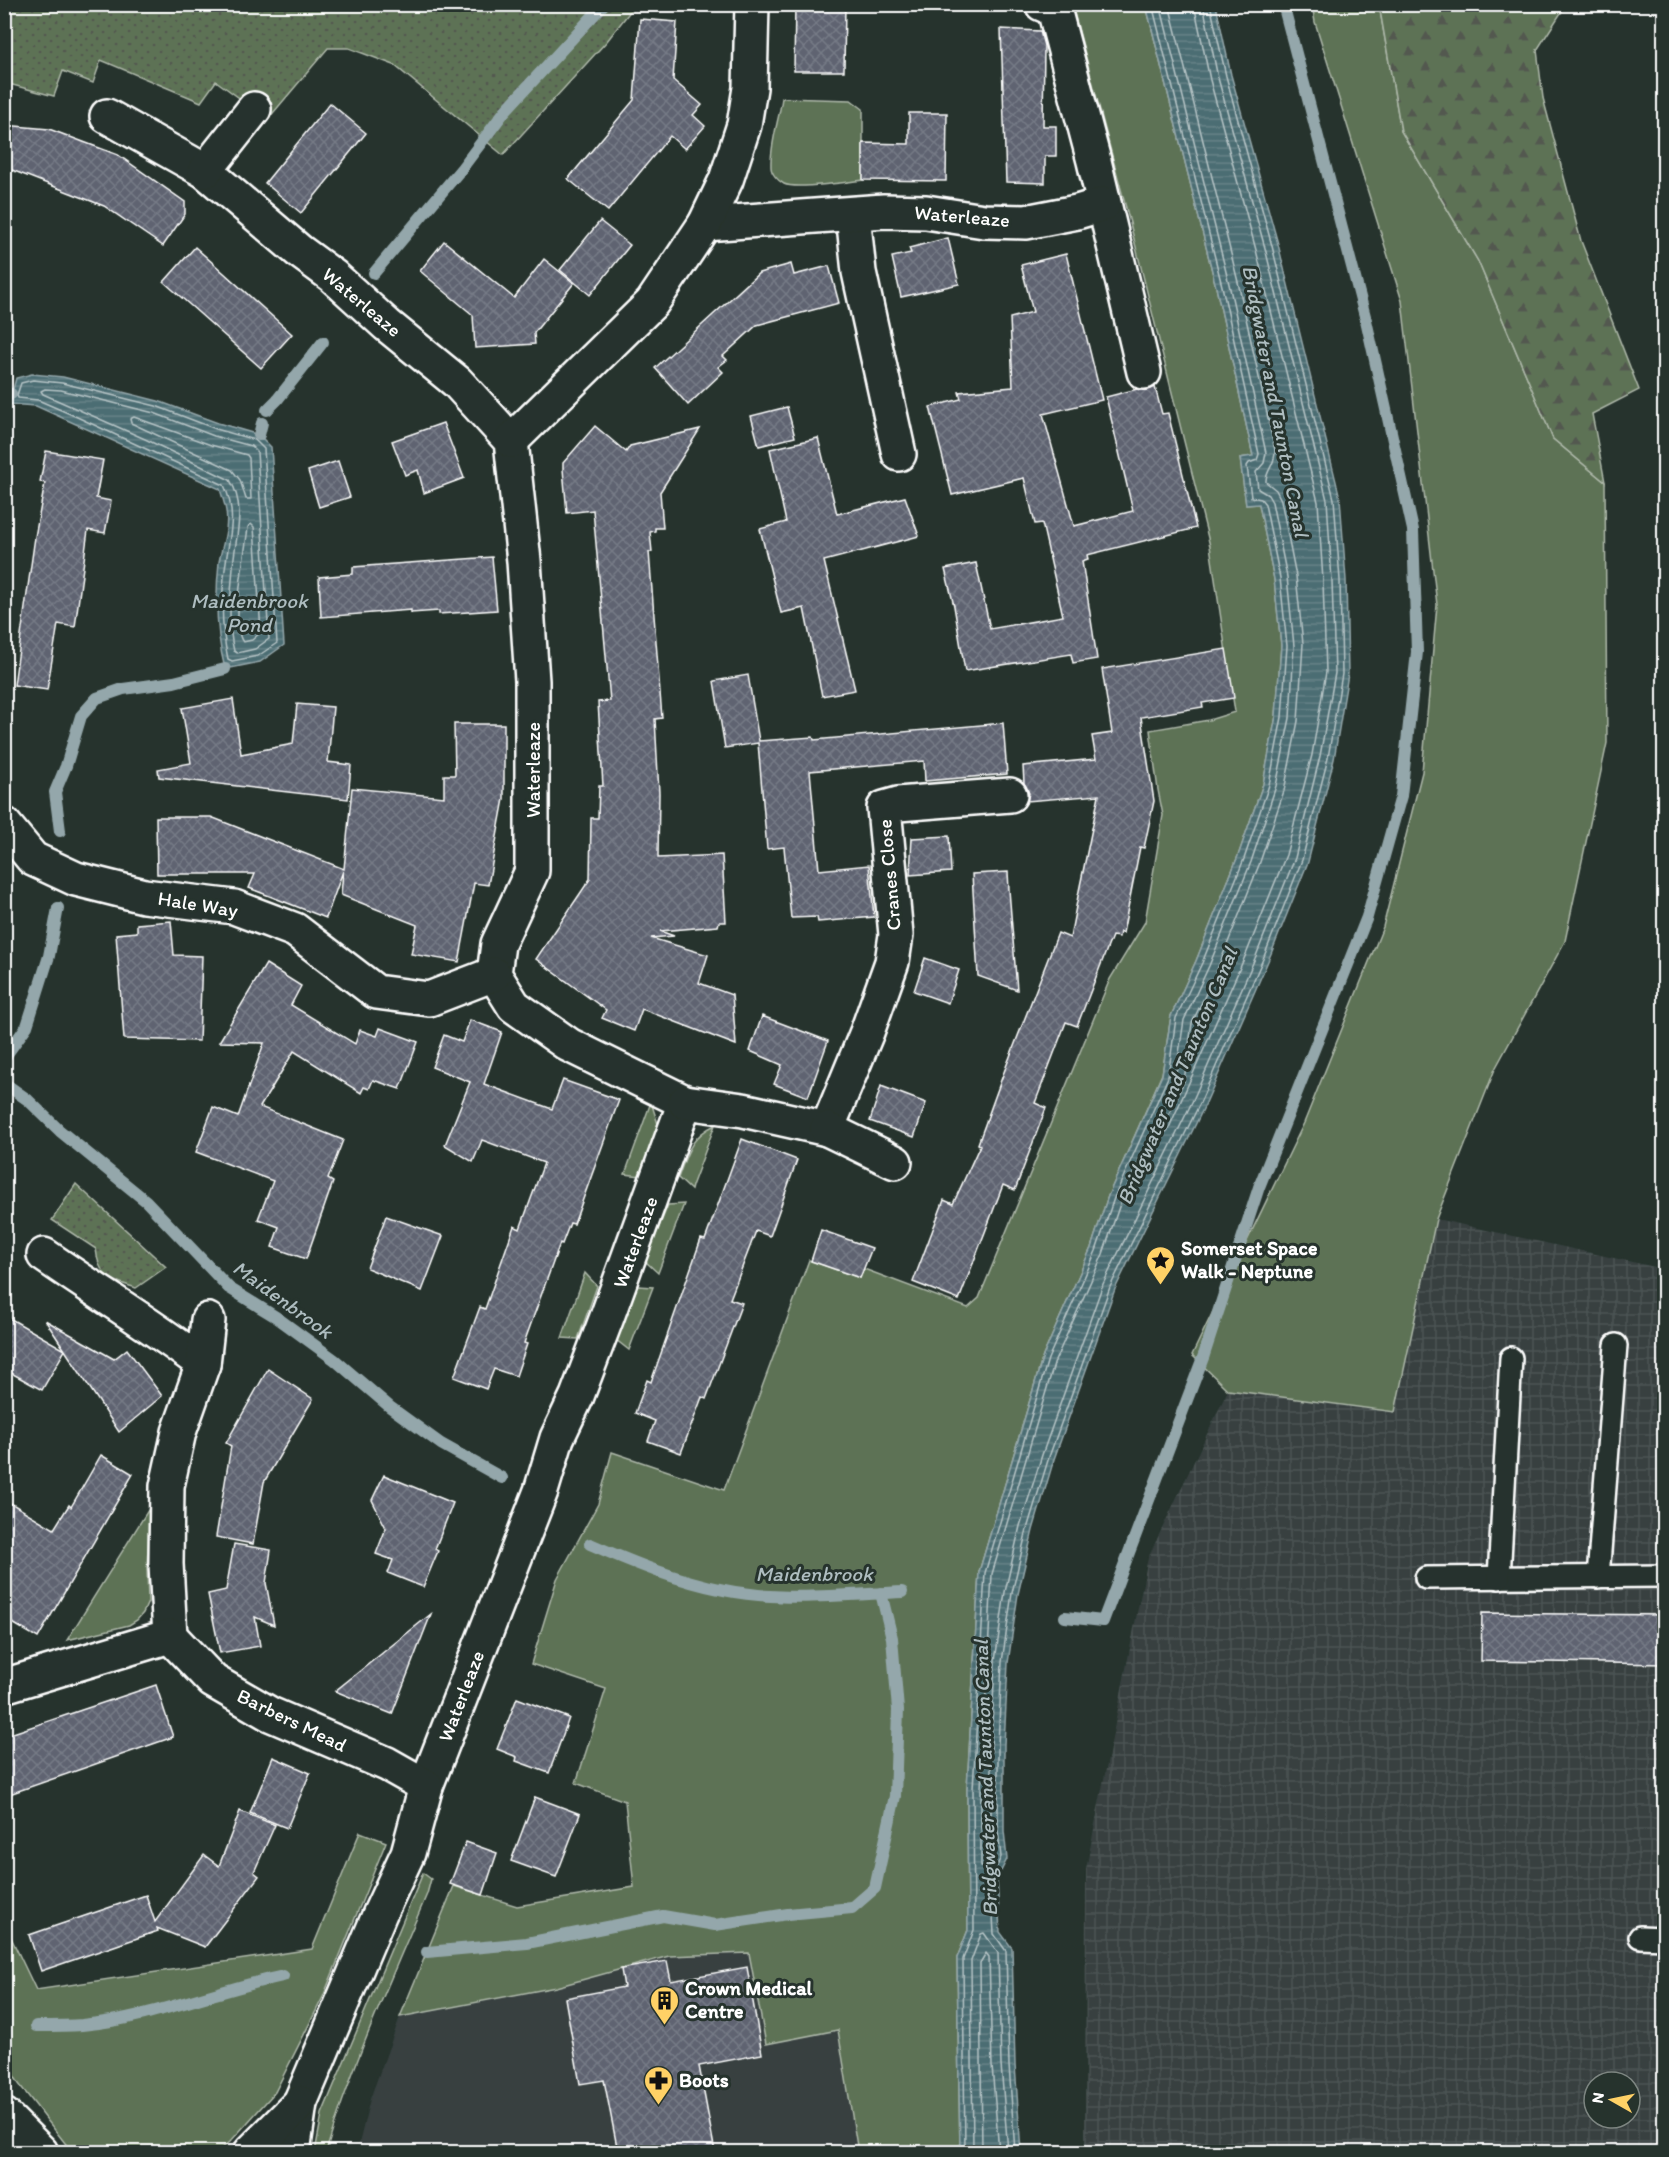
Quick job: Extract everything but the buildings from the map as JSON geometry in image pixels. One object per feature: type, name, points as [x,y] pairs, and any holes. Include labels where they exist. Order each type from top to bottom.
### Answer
[{"type":"street","points":[[511,441],[652,303],[705,224],[726,180],[744,125],[750,88],[752,4]]},
{"type":"street","points":[[1042,4],[1054,9],[1144,372]]},
{"type":"street","points":[[205,171],[254,109]]},
{"type":"street","name":"Waterleaze","points":[[107,116],[205,171],[456,382],[511,441],[524,561],[532,681],[532,871],[498,944],[494,974]]},
{"type":"street","name":"Waterleaze","points":[[705,224],[885,211],[926,212],[984,221],[1026,222],[1104,204]]},
{"type":"street","points":[[853,214],[860,272],[899,454]]},
{"type":"street","name":"Cranes Close","points":[[827,1129],[867,1032],[892,962],[896,935],[884,808],[898,804],[1010,795]]},
{"type":"street","name":"Hale Way","points":[[4,824],[33,859],[76,879],[144,896],[234,907],[295,930],[376,992],[429,999],[494,974]]},
{"type":"street","points":[[494,974],[514,1006],[569,1046],[685,1102],[743,1110],[827,1129],[896,1162]]},
{"type":"street","name":"Waterleaze","points":[[293,2152],[300,2103],[380,1913],[408,1853],[426,1786],[541,1491],[557,1438],[603,1327],[685,1102]]},
{"type":"street","points":[[44,1255],[107,1299],[167,1336],[203,1364]]},
{"type":"street","points":[[4,1684],[8,1685],[170,1636],[166,1564],[167,1486],[179,1432],[203,1364],[208,1320]]},
{"type":"street","name":"Barbers Mead","points":[[170,1636],[213,1681],[270,1714],[387,1764],[426,1786]]},
{"type":"street","name":"Waterleaze","points":[[251,2152],[300,2103]]},
{"type":"street","points":[[4,2115],[40,2152]]},
{"type":"lane","points":[[1598,1577],[1616,1345]]},
{"type":"lane","points":[[1499,1578],[1511,1358]]},
{"type":"lane","points":[[1426,1578],[1665,1576]]},
{"type":"lane","points":[[1640,1937],[1665,1938]]},
{"type":"shaded area","points":[[1436,1219],[1664,1269],[1664,2152],[1085,2152],[1086,1869],[1148,1558],[1228,1390],[1395,1412]]},
{"type":"shaded area","points":[[750,1953],[766,2044],[838,2030],[858,2152],[357,2152],[370,2099],[400,2017],[556,1987],[669,1956]]},
{"type":"green space","points":[[4,5],[635,5],[607,41],[503,155],[394,65],[349,48],[328,48],[268,119],[216,81],[201,102],[101,60],[93,83],[63,71],[54,96],[5,83]]},
{"type":"green space","points":[[1072,5],[1146,5],[1216,287],[1253,456],[1240,458],[1246,505],[1259,504],[1274,579],[1281,645],[1276,716],[1263,784],[1238,856],[1196,961],[1171,1016],[1162,1074],[1108,1196],[1091,1248],[1043,1356],[979,1572],[967,1789],[968,1930],[957,1958],[960,2152],[858,2152],[838,2030],[766,2044],[749,1953],[669,1956],[556,1987],[400,2017],[454,1886],[517,1906],[634,1887],[625,1801],[576,1783],[606,1689],[531,1664],[557,1579],[598,1504],[612,1452],[724,1490],[809,1260],[860,1278],[864,1269],[968,1308],[979,1298],[1110,979],[1145,922],[1163,815],[1150,730],[1209,720],[1235,712],[1210,546],[1130,223]]},
{"type":"green space","points":[[1312,5],[1379,5],[1401,131],[1478,261],[1553,439],[1605,482],[1607,743],[1565,941],[1495,1069],[1436,1219],[1395,1412],[1228,1390],[1192,1355],[1304,1123],[1383,927],[1422,772],[1437,605],[1402,301],[1315,22]]},
{"type":"green space","points":[[1379,5],[1566,5],[1537,50],[1543,98],[1581,241],[1639,390],[1592,414],[1605,482],[1553,439],[1478,261],[1401,131]]},
{"type":"green space","points":[[782,98],[851,100],[863,109],[863,180],[790,186],[777,179],[771,169],[771,158]]},
{"type":"green space","points":[[651,1102],[658,1124],[655,1139],[641,1176],[625,1174]]},
{"type":"green space","points":[[715,1125],[691,1190],[678,1178],[684,1161],[690,1147],[700,1135]]},
{"type":"green space","points":[[76,1184],[166,1267],[136,1288],[108,1277],[100,1267],[96,1249],[52,1220]]},
{"type":"green space","points":[[684,1204],[658,1273],[645,1261],[668,1205]]},
{"type":"green space","points":[[585,1273],[597,1286],[578,1339],[562,1338]]},
{"type":"green space","points":[[638,1286],[653,1287],[629,1350],[615,1339]]},
{"type":"green space","points":[[150,1507],[148,1602],[143,1613],[129,1625],[67,1640]]},
{"type":"green space","points":[[360,1832],[386,1842],[323,1997],[275,2092],[230,2142],[217,2152],[72,2152],[19,2084],[5,2061],[5,1925],[36,1990],[312,1949]]},
{"type":"green space","points":[[423,1873],[431,1879],[427,1894],[360,2054],[326,2152],[315,2152],[322,2114]]},
{"type":"water","name":"Bridgwater and Taunton Canal","points":[[1146,5],[1216,5],[1231,75],[1278,244],[1340,498],[1346,580],[1348,674],[1334,759],[1308,862],[1268,961],[1205,1105],[1115,1289],[1054,1459],[1033,1530],[1018,1594],[1008,1663],[1004,1745],[1004,1831],[1007,1859],[997,1879],[1000,1932],[1012,1948],[1015,2065],[1021,2152],[960,2152],[957,1958],[968,1930],[967,1789],[979,1572],[1043,1356],[1091,1248],[1108,1196],[1162,1075],[1171,1016],[1196,961],[1238,856],[1263,784],[1276,716],[1281,645],[1274,579],[1259,504],[1246,505],[1240,458],[1253,456],[1216,287]]},
{"type":"water","name":"Maidenbrook Pond","points":[[32,374],[63,377],[158,401],[259,435],[271,447],[284,645],[260,662],[225,669],[217,616],[219,562],[227,524],[226,508],[220,489],[36,406],[9,404],[16,378]]},
{"type":"waterway","points":[[374,273],[462,168],[505,111],[604,4]]},
{"type":"waterway","points":[[1065,1617],[1103,1621],[1204,1355],[1259,1187],[1367,917],[1401,796],[1417,652],[1413,530],[1366,320],[1283,4]]},
{"type":"waterway","points":[[267,410],[323,342]]},
{"type":"waterway","points":[[4,392],[11,394]]},
{"type":"waterway","points":[[259,435],[262,423]]},
{"type":"waterway","points":[[60,831],[55,792],[66,766],[81,716],[97,698],[123,689],[174,682],[225,669]]},
{"type":"waterway","points":[[4,1058],[27,1026],[49,956],[58,908]]},
{"type":"waterway","name":"Maidenbrook","points":[[4,1083],[28,1100],[60,1131],[146,1201],[229,1288],[276,1317],[335,1360],[390,1407],[441,1444],[502,1478]]},
{"type":"waterway","name":"Maidenbrook","points":[[590,1544],[673,1576],[746,1594],[813,1597],[902,1592]]},
{"type":"waterway","points":[[427,1952],[527,1943],[663,1916],[715,1925],[788,1914],[852,1908],[875,1888],[895,1796],[898,1710],[892,1638],[881,1593]]},
{"type":"waterway","points":[[36,2026],[82,2025],[132,2017],[283,1976]]},
{"type":"place","name":"Somerset Space Walk - Neptune","points":[[1160,1286]]},
{"type":"place","name":"Crown Medical Centre","points":[[664,2026]]},
{"type":"place","name":"Boots","points":[[658,2106]]}]
